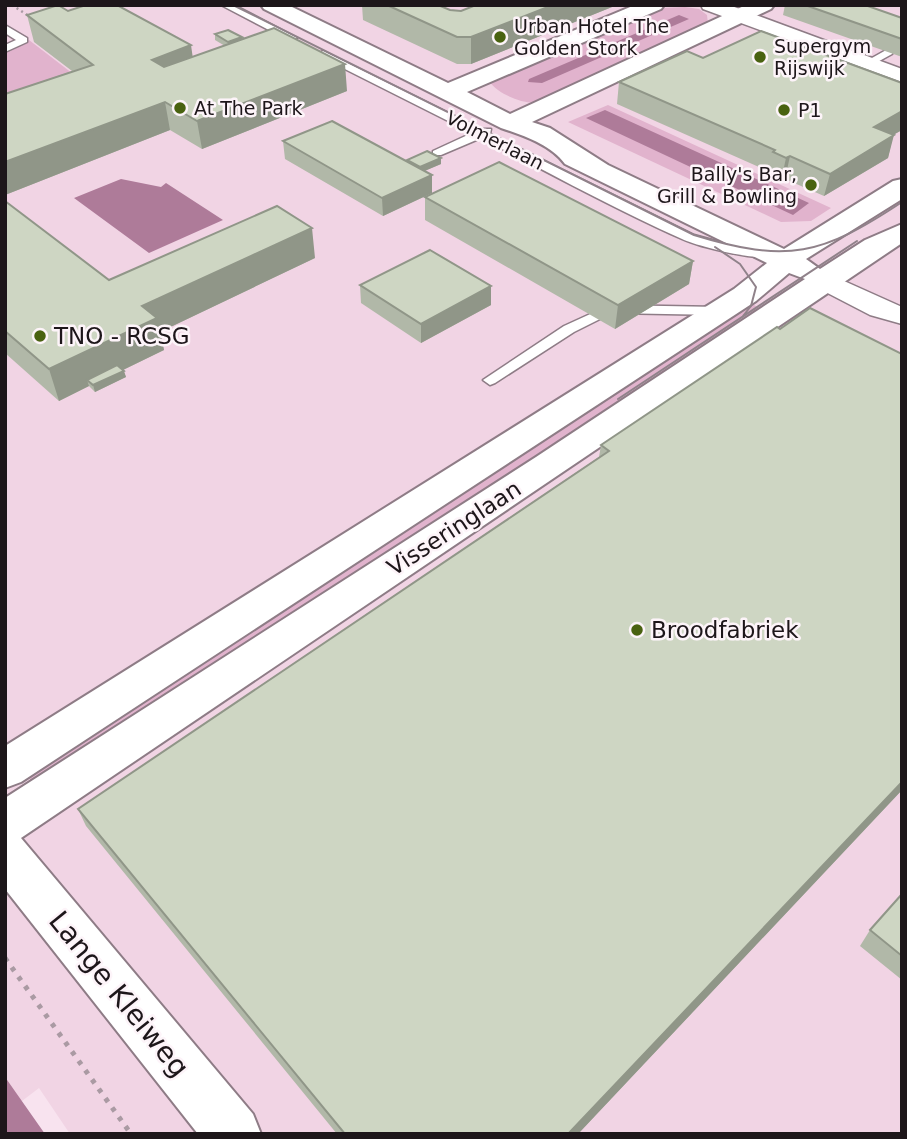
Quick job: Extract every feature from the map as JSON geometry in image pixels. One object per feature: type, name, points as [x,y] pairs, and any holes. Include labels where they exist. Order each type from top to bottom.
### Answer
[{"type":"street","name":"Volmerlaan","points":[[271,5],[510,123],[517,134],[527,139],[598,170],[891,312],[902,330]]},
{"type":"street","points":[[447,92],[654,5]]},
{"type":"street","points":[[710,5],[902,76]]},
{"type":"street","points":[[510,123],[764,5]]},
{"type":"street","name":"Visseringlaan","points":[[5,769],[756,287],[779,257],[902,187]]},
{"type":"street","name":"Visseringlaan","points":[[5,823],[875,246],[902,232]]},
{"type":"street","name":"Lange Kleiweg","points":[[5,853],[233,1134]]},
{"type":"lane","points":[[226,5],[305,45]]},
{"type":"lane","points":[[5,28],[23,40],[5,49]]},
{"type":"lane","name":"Volmerlaan","points":[[317,51],[690,238],[730,249],[779,257]]},
{"type":"lane","points":[[868,63],[888,52]]},
{"type":"lane","points":[[405,94],[428,96],[447,92]]},
{"type":"lane","points":[[437,153],[510,123]]},
{"type":"lane","points":[[490,380],[569,329],[610,309],[719,311]]},
{"type":"path","points":[[12,5],[36,20]]},
{"type":"path","points":[[5,958],[131,1134]]},
{"type":"shaded area","points":[[5,5],[902,5],[902,1134],[70,1134],[39,1088],[5,1114]]},
{"type":"shaded area","points":[[661,8],[699,9],[707,15],[708,24],[534,103],[509,96],[489,81]]},
{"type":"shaded area","points":[[679,15],[689,19],[542,83],[528,82],[529,79]]},
{"type":"shaded area","points":[[29,40],[94,90],[5,114],[5,50]]},
{"type":"shaded area","points":[[608,105],[831,208],[811,221],[781,222],[568,122]]},
{"type":"shaded area","points":[[605,110],[809,203],[793,215],[586,118]]},
{"type":"shaded area","points":[[121,179],[161,187],[166,183],[223,220],[149,253],[74,198]]},
{"type":"shaded area","points":[[744,300],[762,309],[33,783],[15,762]]},
{"type":"shaded area","points":[[5,1077],[45,1134],[5,1134]]},
{"type":"building","points":[[58,5],[68,11],[86,5],[117,5],[191,45],[152,60],[164,67],[274,28],[345,64],[197,121],[165,102],[5,162],[5,94],[93,65],[27,15]]},
{"type":"building","points":[[387,5],[438,5],[461,11],[476,5],[553,5],[471,37],[457,37]]},
{"type":"building","points":[[805,5],[865,5],[902,18],[902,39]]},
{"type":"building","points":[[228,30],[242,37],[228,42],[215,34]]},
{"type":"building","points":[[761,31],[902,83],[902,111],[874,127],[894,135],[830,174],[790,156],[786,158],[773,152],[775,150],[619,82],[687,51],[703,58]]},
{"type":"building","points":[[332,121],[432,175],[382,198],[283,141]]},
{"type":"building","points":[[427,151],[441,158],[420,167],[407,160]]},
{"type":"building","points":[[499,162],[693,261],[618,305],[425,197]]},
{"type":"building","points":[[5,201],[109,280],[277,206],[312,228],[142,306],[157,318],[49,369],[5,331]]},
{"type":"building","points":[[430,250],[491,286],[421,324],[360,285]]},
{"type":"building","name":"Broodfabriek","points":[[810,308],[902,354],[902,782],[568,1134],[345,1134],[78,809],[609,451],[601,445],[777,327],[780,329]]},
{"type":"building","points":[[117,365],[124,371],[93,385],[87,380]]},
{"type":"building","points":[[902,894],[902,956],[870,930]]},
{"type":"tram line","points":[[233,5],[694,235],[755,250],[803,249],[849,234],[902,202]]},
{"type":"tram line","points":[[618,399],[857,241]]},
{"type":"tram line","points":[[715,247],[740,264],[756,287],[751,306],[743,316]]},
{"type":"place","name":"Urban Hotel The Golden Stork","points":[[500,37]]},
{"type":"place","name":"Supergym Rijswijk","points":[[760,57]]},
{"type":"place","name":"At The Park","points":[[180,108]]},
{"type":"place","name":"P1","points":[[784,110]]},
{"type":"place","name":"Bally's Bar, Grill & Bowling","points":[[811,185]]},
{"type":"place","name":"TNO - RCSG","points":[[40,336]]},
{"type":"place","name":"Broodfabriek","points":[[637,630]]}]
